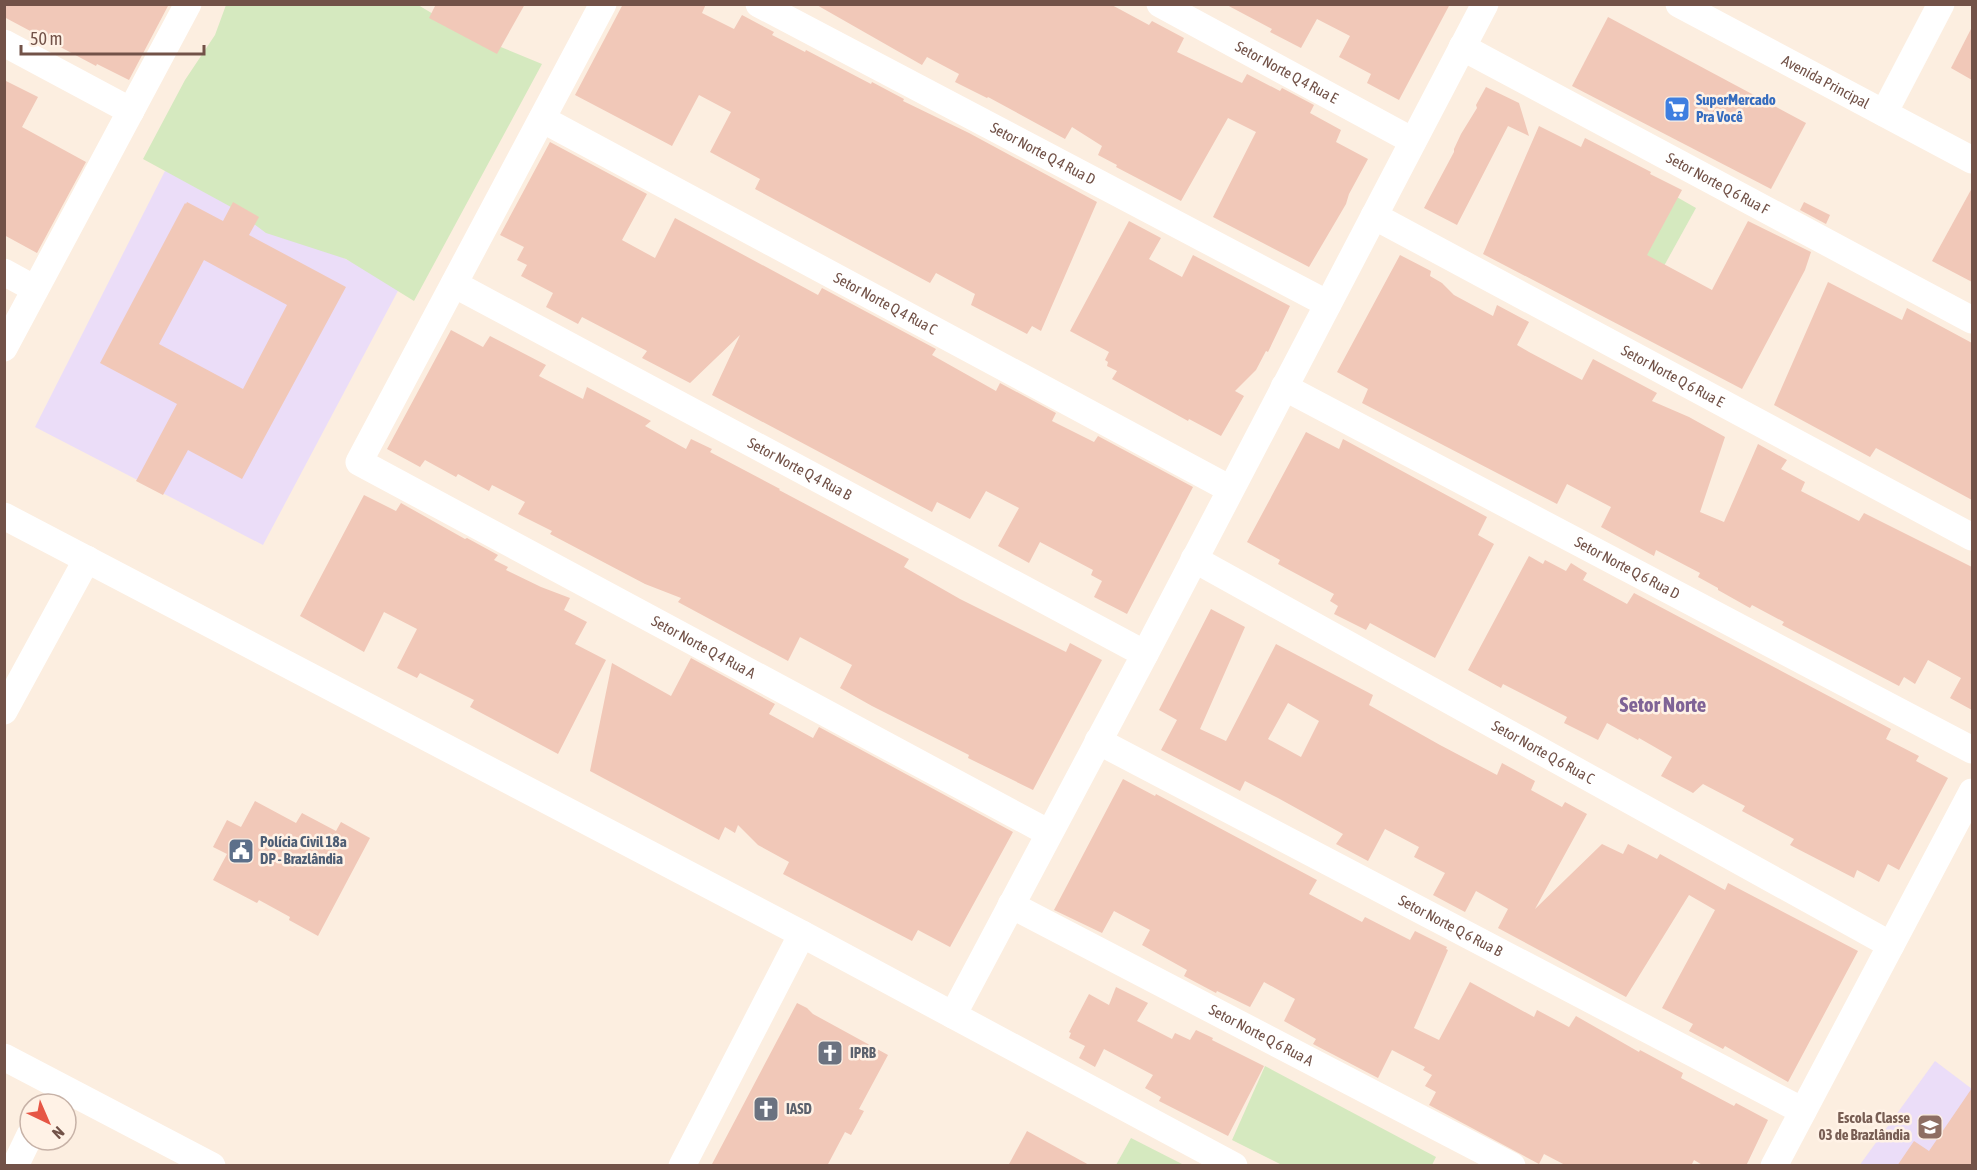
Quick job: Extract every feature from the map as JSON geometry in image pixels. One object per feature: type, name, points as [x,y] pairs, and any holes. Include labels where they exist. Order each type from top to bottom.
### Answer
[{"type":"street","points":[[4,348],[188,4]]},
{"type":"street","points":[[454,284],[603,4]]},
{"type":"street","name":"Setor Norte Q 4 Rua D","points":[[759,4],[1328,304]]},
{"type":"street","name":"Setor Norte Q 4 Rua E","points":[[1160,4],[1413,141]]},
{"type":"street","points":[[953,1015],[1145,654],[1485,4]]},
{"type":"street","name":"Avenida Principal","points":[[1679,4],[1972,160]]},
{"type":"street","points":[[1884,113],[1941,4]]},
{"type":"street","points":[[4,43],[131,111]]},
{"type":"street","name":"Setor Norte Q 6 Rua F","points":[[1462,47],[1972,320]]},
{"type":"street","name":"Setor Norte Q 4 Rua C","points":[[542,119],[1230,489]]},
{"type":"street","name":"Setor Norte Q 6 Rua E","points":[[1374,216],[1972,537]]},
{"type":"street","points":[[4,272],[35,288]]},
{"type":"street","name":"Setor Norte Q 4 Rua A","points":[[454,284],[359,462],[1049,833]]},
{"type":"street","name":"Setor Norte Q 4 Rua B","points":[[454,284],[1145,654]]},
{"type":"street","name":"Setor Norte Q 6 Rua D","points":[[1284,387],[1972,750]]},
{"type":"street","points":[[4,516],[802,934],[1234,1166]]},
{"type":"street","points":[[4,711],[87,559]]},
{"type":"street","name":"Setor Norte Q 6 Rua C","points":[[1194,559],[1891,945]]},
{"type":"street","name":"Setor Norte Q 6 Rua B","points":[[1098,741],[1803,1112]]},
{"type":"street","points":[[1774,1166],[1972,792]]},
{"type":"street","name":"Setor Norte Q 6 Rua A","points":[[1011,905],[1512,1166]]},
{"type":"street","points":[[682,1166],[802,934]]},
{"type":"street","points":[[4,1057],[48,1092]]},
{"type":"street","points":[[78,1106],[212,1166]]},
{"type":"street","points":[[15,1166],[22,1152]]},
{"type":"shaded area","points":[[167,167],[400,287],[263,545],[35,427]]},
{"type":"shaded area","name":"Escola Classe 03 de Brazlândia","points":[[1935,1061],[1972,1089],[1972,1165],[1859,1166]]},
{"type":"green space","points":[[226,5],[418,5],[462,31],[542,64],[414,301],[346,259],[266,233],[231,207],[143,159],[185,80],[215,35]]},
{"type":"green space","points":[[1675,196],[1696,208],[1633,322],[1612,310]]},
{"type":"green space","points":[[1265,1066],[1436,1157],[1432,1165],[1282,1165],[1232,1140]]},
{"type":"green space","points":[[1131,1138],[1184,1165],[1116,1165]]},
{"type":"building","points":[[4,4],[169,4],[129,80],[97,64],[96,66],[4,17]]},
{"type":"building","points":[[436,4],[525,4],[497,54],[429,18]]},
{"type":"building","points":[[623,4],[706,4],[702,13],[734,29],[742,15],[774,32],[772,35],[871,84],[872,82],[904,99],[903,101],[969,133],[1097,202],[1041,331],[1032,326],[1027,334],[971,305],[975,294],[936,273],[930,283],[755,189],[760,179],[710,152],[731,112],[699,95],[672,146],[575,95]]},
{"type":"building","points":[[815,4],[1110,4],[1149,25],[1152,21],[1184,38],[1177,52],[1242,83],[1247,74],[1280,91],[1282,88],[1314,105],[1310,113],[1341,130],[1336,142],[1368,159],[1346,204],[1309,267],[1213,217],[1256,132],[1228,118],[1181,201],[1098,155],[1102,146],[1072,127],[1065,139],[988,97],[955,82],[959,74],[927,57],[922,65]]},
{"type":"building","points":[[1225,4],[1450,4],[1399,100],[1367,83],[1371,74],[1339,57],[1350,36],[1317,19],[1301,48],[1270,32],[1272,29]]},
{"type":"building","points":[[1608,17],[1806,123],[1771,189],[1572,86]]},
{"type":"building","points":[[1972,27],[1972,80],[1951,68]]},
{"type":"building","points":[[4,80],[38,97],[22,127],[86,162],[37,253],[4,235]]},
{"type":"building","points":[[1486,87],[1519,103],[1529,136],[1508,126],[1457,225],[1424,208]]},
{"type":"building","points":[[1539,126],[1581,147],[1585,138],[1682,190],[1647,255],[1712,290],[1748,221],[1811,252],[1805,270],[1742,389],[1483,254]]},
{"type":"building","points":[[550,142],[647,194],[622,240],[655,258],[675,218],[818,295],[822,288],[936,349],[932,355],[996,391],[1000,383],[1056,413],[1052,421],[1094,442],[1098,436],[1193,487],[1127,614],[1094,597],[1102,581],[1091,575],[1093,570],[1040,542],[1029,563],[998,546],[1019,508],[986,491],[970,519],[937,502],[932,512],[712,395],[740,335],[690,383],[642,358],[647,351],[582,317],[578,324],[546,307],[553,293],[521,276],[527,265],[517,260],[524,247],[500,235]]},
{"type":"building","points":[[1972,188],[1972,282],[1932,261]]},
{"type":"building","points":[[187,202],[223,221],[233,202],[259,217],[249,235],[346,287],[242,479],[188,450],[163,495],[136,481],[177,404],[100,363]],"holes":[[[204,260],[287,305],[243,389],[159,344]]]},
{"type":"building","points":[[1804,202],[1830,215],[1826,224],[1800,210]]},
{"type":"building","points":[[1129,221],[1161,238],[1149,259],[1182,277],[1193,255],[1290,306],[1268,352],[1266,351],[1256,370],[1235,391],[1244,396],[1221,436],[1189,419],[1188,421],[1112,379],[1117,371],[1107,366],[1108,362],[1105,360],[1109,352],[1070,331]]},
{"type":"building","points":[[1400,255],[1431,271],[1430,276],[1442,283],[1454,295],[1493,316],[1497,305],[1529,322],[1517,345],[1529,352],[1582,380],[1593,359],[1657,393],[1652,401],[1689,417],[1725,437],[1700,512],[1724,522],[1758,444],[1787,460],[1781,469],[1805,482],[1801,491],[1859,521],[1864,513],[1972,567],[1972,710],[1950,698],[1961,678],[1928,660],[1915,684],[1904,677],[1899,686],[1782,625],[1784,622],[1752,605],[1750,608],[1718,590],[1698,577],[1700,573],[1656,550],[1654,556],[1601,527],[1611,507],[1567,484],[1557,504],[1362,403],[1368,389],[1337,372]]},
{"type":"building","points":[[1828,282],[1902,320],[1907,308],[1972,343],[1972,500],[1876,448],[1870,457],[1774,405]]},
{"type":"building","points":[[451,330],[483,347],[490,336],[546,365],[539,376],[583,399],[587,387],[651,421],[645,426],[686,449],[691,439],[712,449],[710,452],[909,559],[904,567],[960,599],[1066,652],[1070,643],[1102,660],[1033,790],[968,758],[969,755],[840,688],[852,665],[800,637],[788,661],[678,602],[681,598],[645,584],[550,534],[552,531],[518,514],[525,502],[492,485],[489,491],[425,460],[420,467],[387,449]]},
{"type":"building","points":[[1306,432],[1339,449],[1343,439],[1487,517],[1478,535],[1494,544],[1435,658],[1370,623],[1366,630],[1334,614],[1338,606],[1330,601],[1334,594],[1278,564],[1280,560],[1247,542]]},
{"type":"building","points":[[364,495],[396,511],[401,503],[498,555],[494,560],[508,567],[506,570],[570,598],[564,610],[587,622],[575,644],[606,660],[558,754],[470,707],[474,700],[420,673],[417,678],[397,668],[417,629],[384,612],[364,652],[300,616]]},
{"type":"building","points":[[1529,556],[1543,564],[1545,560],[1566,571],[1571,563],[1587,573],[1583,580],[1627,604],[1634,593],[1891,729],[1886,739],[1919,756],[1916,761],[1948,778],[1899,870],[1888,864],[1879,882],[1857,870],[1854,878],[1790,845],[1794,839],[1742,811],[1745,806],[1703,784],[1693,793],[1661,776],[1672,757],[1639,738],[1638,740],[1607,723],[1598,740],[1564,723],[1567,717],[1503,684],[1501,688],[1468,670]]},
{"type":"building","points":[[1211,609],[1245,627],[1200,729],[1226,741],[1276,644],[1373,695],[1369,705],[1440,745],[1497,775],[1502,763],[1535,781],[1531,790],[1562,807],[1565,802],[1587,814],[1535,909],[1602,844],[1623,854],[1628,844],[1657,859],[1660,854],[1725,890],[1728,883],[1858,951],[1788,1082],[1725,1046],[1723,1049],[1689,1031],[1693,1024],[1662,1008],[1715,910],[1689,895],[1626,997],[1498,928],[1508,909],[1476,891],[1465,912],[1433,895],[1445,873],[1414,857],[1419,847],[1385,829],[1368,861],[1336,844],[1343,834],[1278,798],[1245,781],[1240,791],[1161,750],[1177,720],[1159,710]],"holes":[[[1288,703],[1319,721],[1301,757],[1268,739]]]},
{"type":"building","points":[[691,658],[775,704],[769,714],[813,738],[819,727],[1013,832],[950,947],[918,930],[912,941],[783,874],[789,862],[758,845],[738,825],[735,833],[725,827],[719,840],[590,771],[612,663],[671,696]]},
{"type":"building","points":[[1123,779],[1155,796],[1156,794],[1317,880],[1309,894],[1362,922],[1365,917],[1410,940],[1415,931],[1447,947],[1448,950],[1414,1028],[1439,1040],[1470,982],[1534,1017],[1537,1010],[1569,1027],[1576,1016],[1639,1052],[1640,1050],[1683,1073],[1681,1078],[1734,1106],[1736,1103],[1768,1120],[1746,1166],[1704,1166],[1694,1160],[1691,1166],[1567,1166],[1544,1154],[1539,1164],[1429,1105],[1436,1092],[1425,1086],[1432,1075],[1423,1070],[1425,1067],[1392,1050],[1378,1078],[1313,1044],[1316,1039],[1284,1021],[1295,999],[1264,982],[1250,1007],[1184,976],[1187,970],[1142,945],[1150,930],[1114,911],[1102,933],[1054,910]]},
{"type":"building","points":[[255,801],[296,823],[302,813],[336,831],[341,822],[370,838],[318,936],[259,900],[257,903],[213,880],[227,854],[213,847],[227,820],[241,827]]},
{"type":"building","points":[[1116,987],[1148,1003],[1137,1021],[1172,1039],[1175,1033],[1190,1040],[1196,1030],[1264,1066],[1228,1136],[1159,1101],[1161,1097],[1145,1088],[1153,1075],[1104,1049],[1095,1067],[1079,1058],[1085,1046],[1069,1038],[1071,1033],[1069,1032],[1089,994],[1109,1005]]},
{"type":"building","points":[[797,1003],[888,1055],[859,1109],[864,1111],[851,1135],[845,1132],[827,1166],[711,1166]]},
{"type":"building","points":[[1972,1088],[1972,1166],[1897,1166],[1914,1141],[1929,1151]]},
{"type":"building","points":[[1027,1131],[1091,1166],[1008,1166]]},
{"type":"place","name":"SuperMercado Pra Você","points":[[1677,109]]},
{"type":"place","name":"Polícia Civil 18a DP - Brazlândia","points":[[241,851]]},
{"type":"place","name":"IPRB","points":[[830,1053]]},
{"type":"place","name":"IASD","points":[[766,1109]]},
{"type":"place","name":"Escola Classe 03 de Brazlândia","points":[[1930,1127]]},
{"type":"district","name":"Setor Norte","points":[[1663,705]]}]
